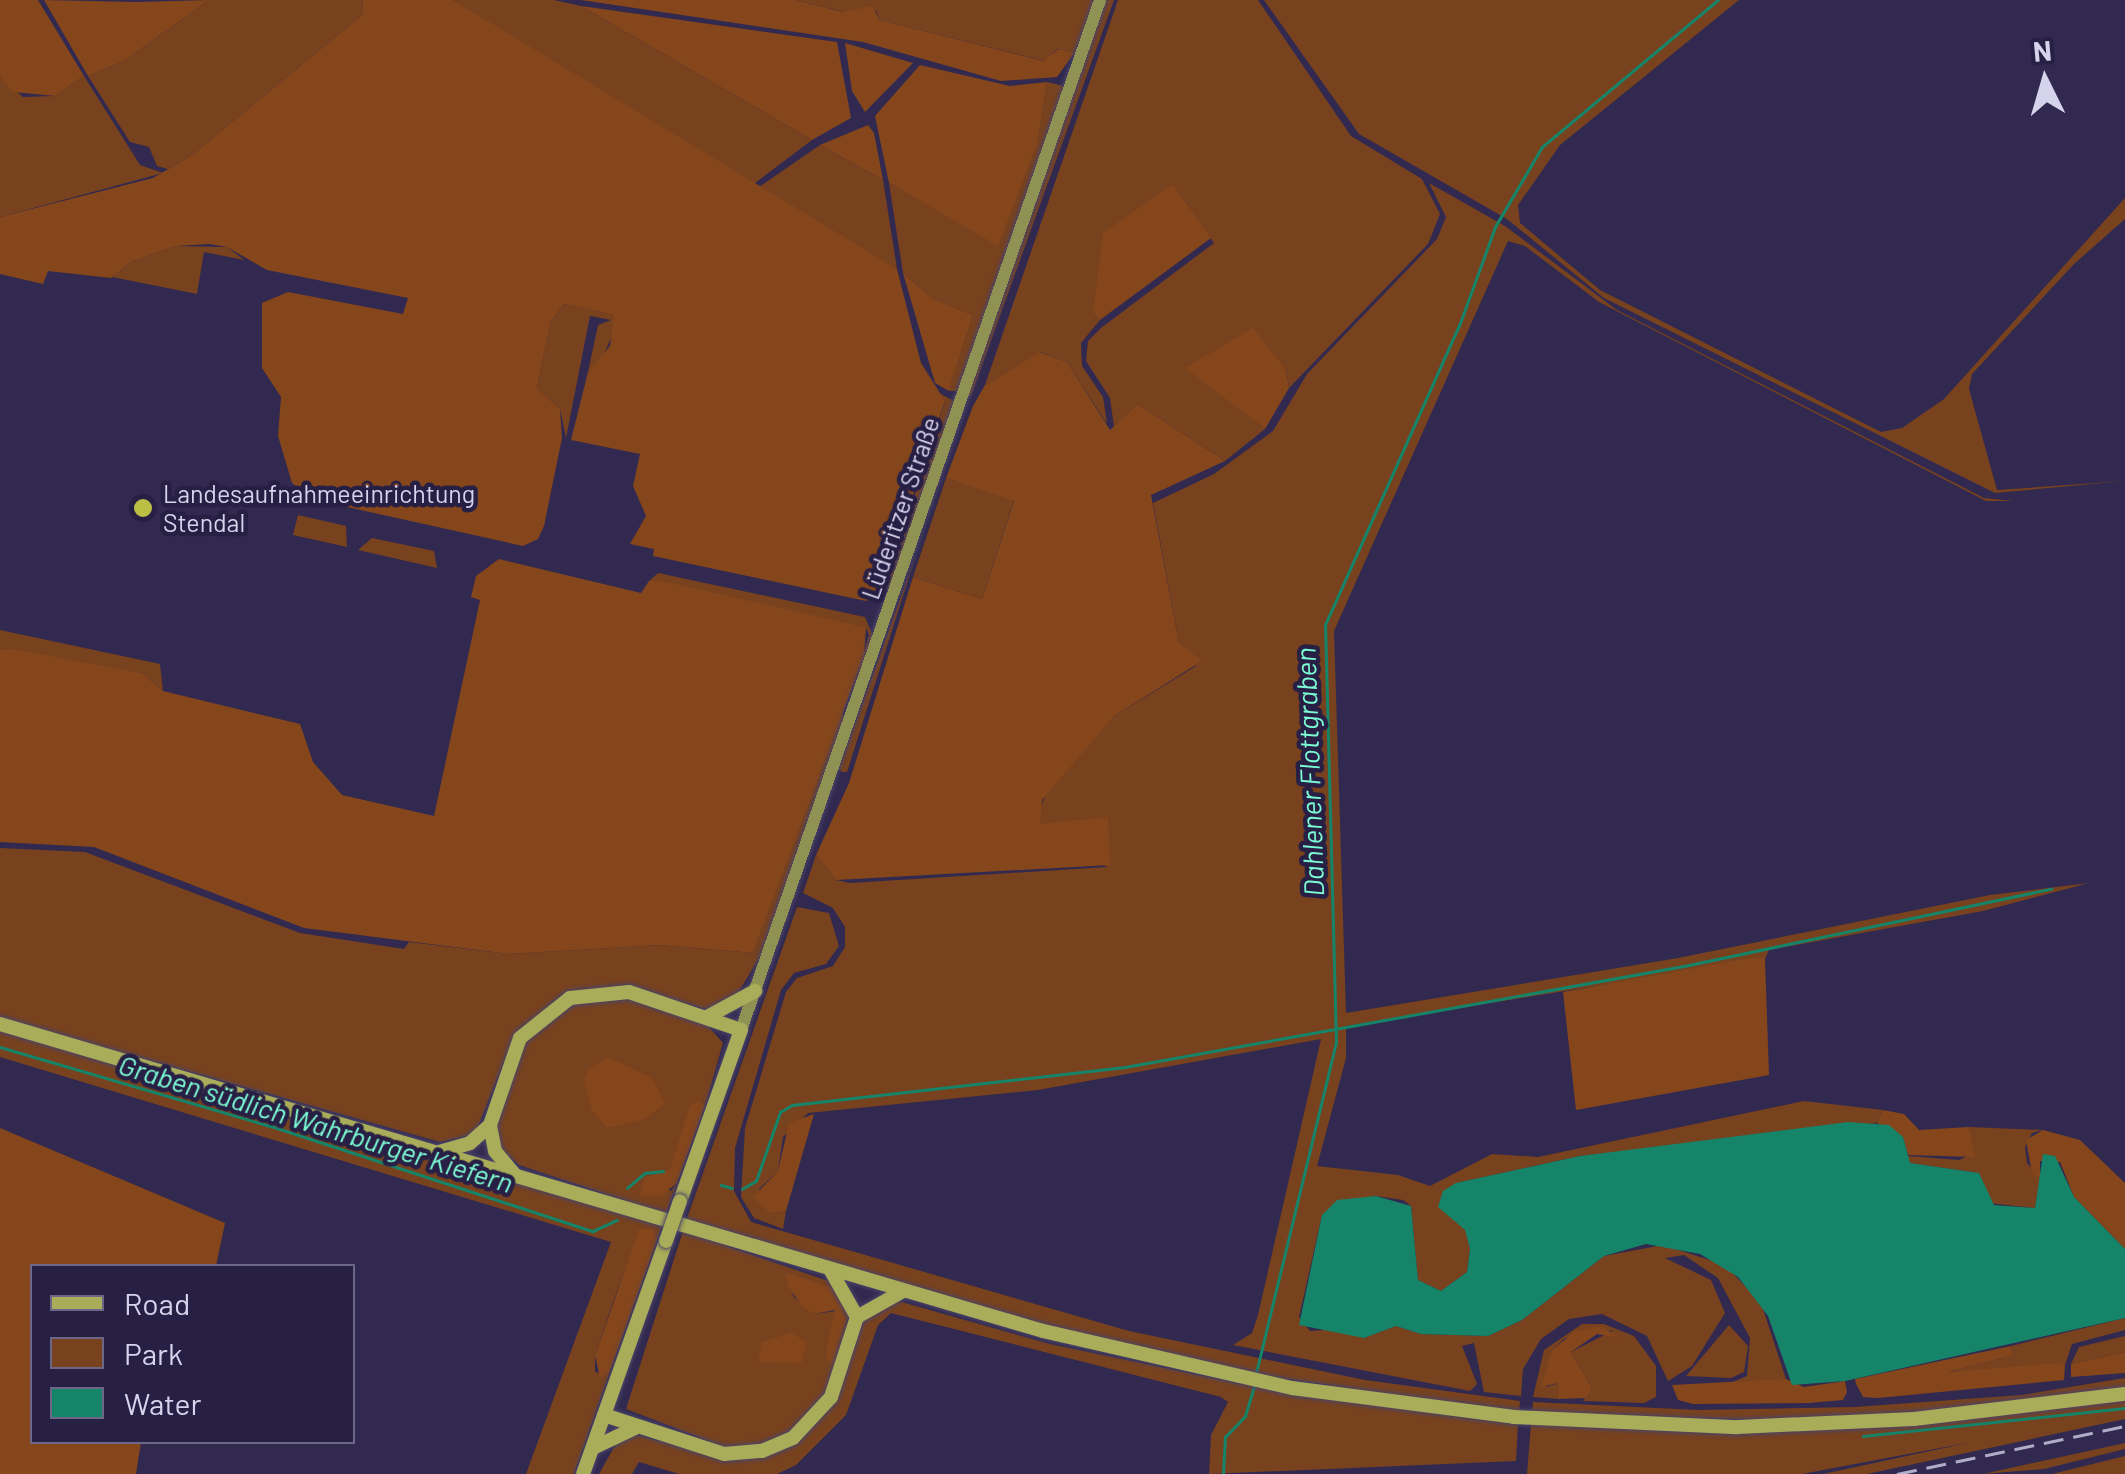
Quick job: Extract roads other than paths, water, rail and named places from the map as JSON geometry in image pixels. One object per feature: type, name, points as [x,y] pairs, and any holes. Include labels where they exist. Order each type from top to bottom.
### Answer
[{"type":"main road","name":"Lüderitzer Straße","points":[[741,1030],[1100,0]]},
{"type":"main road","points":[[515,1176],[495,1151],[490,1125],[516,1043],[561,1002],[623,991],[741,1030],[583,1474]]},
{"type":"main road","points":[[706,1018],[755,991]]},
{"type":"main road","points":[[0,1024],[904,1291],[1264,1383],[1474,1414],[1698,1426],[1898,1420],[2125,1394]]},
{"type":"main road","points":[[437,1153],[470,1144],[490,1125]]},
{"type":"main road","points":[[830,1269],[857,1317]]},
{"type":"main road","points":[[604,1415],[724,1454],[783,1443],[828,1403],[857,1317],[904,1291]]},
{"type":"main road","points":[[592,1448],[637,1427]]},
{"type":"water","points":[[1848,1122],[1889,1125],[1903,1137],[1910,1163],[1979,1173],[1994,1205],[2035,1208],[2043,1154],[2055,1156],[2074,1197],[2125,1249],[2125,1318],[1845,1381],[1792,1385],[1768,1316],[1738,1277],[1700,1254],[1646,1244],[1604,1256],[1522,1320],[1488,1336],[1421,1334],[1396,1326],[1364,1338],[1299,1325],[1322,1215],[1337,1200],[1376,1196],[1411,1206],[1418,1280],[1441,1291],[1467,1272],[1470,1249],[1465,1230],[1438,1207],[1443,1191],[1456,1183],[1580,1156]]},
{"type":"waterway","name":"Dahlener Flottgraben","points":[[1256,1373],[1336,1043],[1325,625],[1459,326],[1495,227],[1542,147],[1718,0]]},
{"type":"waterway","points":[[742,1189],[756,1181],[780,1112],[792,1105],[1125,1067],[1689,965],[2051,889]]},
{"type":"waterway","name":"Graben südlich Wahrburger Kiefern","points":[[0,1047],[271,1126],[593,1231],[617,1220]]},
{"type":"waterway","name":"Graben südlich Wahrburger Kiefern","points":[[627,1188],[645,1173],[663,1171]]},
{"type":"waterway","name":"Graben südlich Wahrburger Kiefern","points":[[721,1185],[732,1188]]},
{"type":"waterway","name":"Dahlener Flottgraben","points":[[1223,1474],[1225,1437],[1245,1416],[1254,1386]]},
{"type":"waterway","points":[[1863,1436],[2125,1408]]},
{"type":"railway","points":[[1897,1474],[2125,1426]]},
{"type":"place","name":"Landesaufnahmeeinrichtung Stendal","points":[[143,508]]}]
